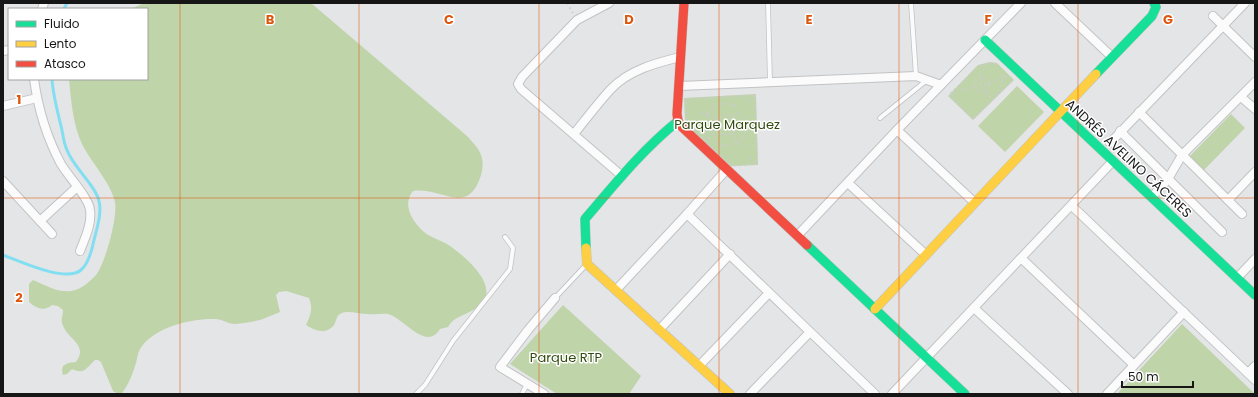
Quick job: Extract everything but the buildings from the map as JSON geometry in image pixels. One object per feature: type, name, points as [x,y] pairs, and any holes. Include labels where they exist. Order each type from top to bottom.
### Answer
[{"type":"street","points":[[609,3],[577,20],[522,77],[518,84],[622,176]]},
{"type":"street","points":[[684,3],[677,114],[678,121],[682,127],[965,394]]},
{"type":"street","points":[[798,235],[897,130],[1021,3]]},
{"type":"street","points":[[1055,3],[1112,57]]},
{"type":"street","points":[[875,309],[974,202],[1152,16],[1156,7],[1154,3]]},
{"type":"street","points":[[1110,143],[1245,3]]},
{"type":"street","points":[[1213,16],[1254,53]]},
{"type":"street","name":"ANDRÉS AVELINO CÁCERES","points":[[985,40],[1255,295]]},
{"type":"street","points":[[574,134],[612,88],[631,74],[656,63],[680,57]]},
{"type":"street","points":[[679,86],[916,76],[941,85]]},
{"type":"street","points":[[34,80],[37,98],[52,146],[61,165],[88,202],[90,209],[90,220],[80,251]]},
{"type":"street","points":[[1152,197],[1168,179],[1182,155],[1254,84]]},
{"type":"street","points":[[1241,97],[1255,109]]},
{"type":"street","points":[[3,106],[37,98]]},
{"type":"street","points":[[1139,112],[1242,214]]},
{"type":"street","points":[[678,121],[668,129],[622,176],[585,218],[587,264],[699,366],[724,392]]},
{"type":"street","points":[[897,130],[974,202]]},
{"type":"street","points":[[1120,132],[1222,232]]},
{"type":"street","points":[[892,394],[1072,206],[1113,161]]},
{"type":"street","points":[[616,290],[727,169]]},
{"type":"street","points":[[1228,200],[1255,172]]},
{"type":"street","points":[[3,181],[52,234]]},
{"type":"street","points":[[848,183],[926,255]]},
{"type":"street","points":[[40,221],[77,187]]},
{"type":"street","points":[[1072,206],[1255,380]]},
{"type":"street","points":[[687,214],[875,394]]},
{"type":"street","points":[[659,330],[730,254]]},
{"type":"street","points":[[1021,258],[1134,365]]},
{"type":"street","points":[[1237,278],[1255,259]]},
{"type":"street","points":[[699,366],[769,293]]},
{"type":"street","points":[[544,394],[500,367],[555,298]]},
{"type":"street","points":[[974,308],[1068,394]]},
{"type":"street","points":[[1107,394],[1184,312]]},
{"type":"street","points":[[750,394],[810,332]]},
{"type":"street","points":[[1248,373],[1255,366]]},
{"type":"lane","points":[[768,3],[770,82]]},
{"type":"lane","points":[[911,3],[916,76]]},
{"type":"lane","points":[[880,118],[928,80]]},
{"type":"lane","points":[[416,394],[425,385],[453,341],[510,269],[513,248],[505,237]]},
{"type":"lane","points":[[555,298],[587,264]]},
{"type":"lane","points":[[522,394],[528,384]]},
{"type":"path","points":[[567,3],[577,20]]},
{"type":"path","points":[[985,64],[981,78],[981,86],[992,100]]},
{"type":"path","points":[[949,95],[978,66],[985,64],[996,64]]},
{"type":"path","points":[[949,95],[963,89],[989,84],[1007,74]]},
{"type":"path","points":[[949,95],[973,119],[1013,80],[1007,74]]},
{"type":"path","points":[[996,97],[1007,74]]},
{"type":"path","points":[[981,78],[986,79],[989,84],[988,89],[985,92],[978,92],[974,87],[975,81],[981,78]]},
{"type":"path","points":[[748,102],[754,95]]},
{"type":"path","points":[[754,95],[757,164],[755,164]]},
{"type":"path","points":[[754,95],[686,99],[686,107],[687,121],[691,127],[731,166],[755,164]]},
{"type":"path","points":[[737,106],[727,103],[719,104],[713,107],[707,114],[704,126],[710,139],[722,146],[729,146],[738,142],[745,134],[747,128],[744,114]]},
{"type":"path","points":[[702,112],[718,119]]},
{"type":"path","points":[[733,117],[738,112]]},
{"type":"path","points":[[725,115],[733,117],[736,124],[735,130],[726,135],[720,133],[716,127],[718,119],[725,115]]},
{"type":"path","points":[[732,133],[742,147]]},
{"type":"path","points":[[750,158],[755,164]]},
{"type":"green space","points":[[144,3],[311,3],[467,136],[478,149],[483,163],[481,175],[476,188],[469,195],[461,197],[453,197],[424,191],[413,191],[409,197],[408,203],[411,216],[420,228],[430,236],[453,248],[467,259],[479,273],[486,288],[484,301],[480,306],[457,318],[448,327],[440,329],[434,335],[428,337],[415,332],[388,314],[345,312],[339,315],[331,328],[320,331],[306,325],[311,312],[309,298],[286,291],[279,292],[276,295],[280,312],[263,319],[235,324],[218,319],[196,320],[175,325],[148,339],[140,348],[132,375],[122,393],[118,394],[113,391],[101,362],[98,360],[95,360],[83,371],[76,371],[72,369],[67,374],[63,375],[63,366],[68,363],[76,362],[80,351],[79,346],[68,334],[62,323],[63,310],[58,306],[52,305],[43,309],[34,306],[29,302],[29,284],[33,280],[61,291],[78,289],[88,283],[96,275],[107,251],[115,218],[115,202],[113,194],[79,137],[73,112],[69,80],[148,80],[148,8],[133,8]]},
{"type":"green space","points":[[990,62],[997,63],[1014,80],[973,120],[948,96],[978,65]]},
{"type":"green space","points":[[1017,86],[1044,112],[1005,152],[978,126]]},
{"type":"green space","name":"Parque Marquez","points":[[756,94],[758,165],[731,166],[693,131],[685,120],[684,98]]},
{"type":"green space","points":[[1231,114],[1245,128],[1203,171],[1189,157]]},
{"type":"green space","name":"Parque RTP","points":[[563,305],[641,376],[629,394],[557,394],[510,364]]},
{"type":"green space","points":[[1182,324],[1255,394],[1117,394]]},
{"type":"waterway","points":[[64,8],[67,3]]},
{"type":"waterway","points":[[3,255],[42,270],[65,274],[74,273],[81,270],[86,264],[91,252],[99,220],[99,201],[94,189],[74,163],[66,148],[52,80]]},
{"type":"traffic: fast","points":[[1096,74],[1152,16],[1156,7],[1154,3]]},
{"type":"traffic: fast","points":[[985,40],[1255,295]]},
{"type":"traffic: fast","points":[[586,248],[585,219],[641,155],[678,121]]},
{"type":"traffic: fast","points":[[807,245],[965,394]]},
{"type":"traffic: slow","points":[[875,309],[1096,74]]},
{"type":"traffic: slow","points":[[586,248],[587,264],[730,394]]},
{"type":"traffic: jam","points":[[684,3],[677,114],[678,121],[682,127],[807,245]]}]
